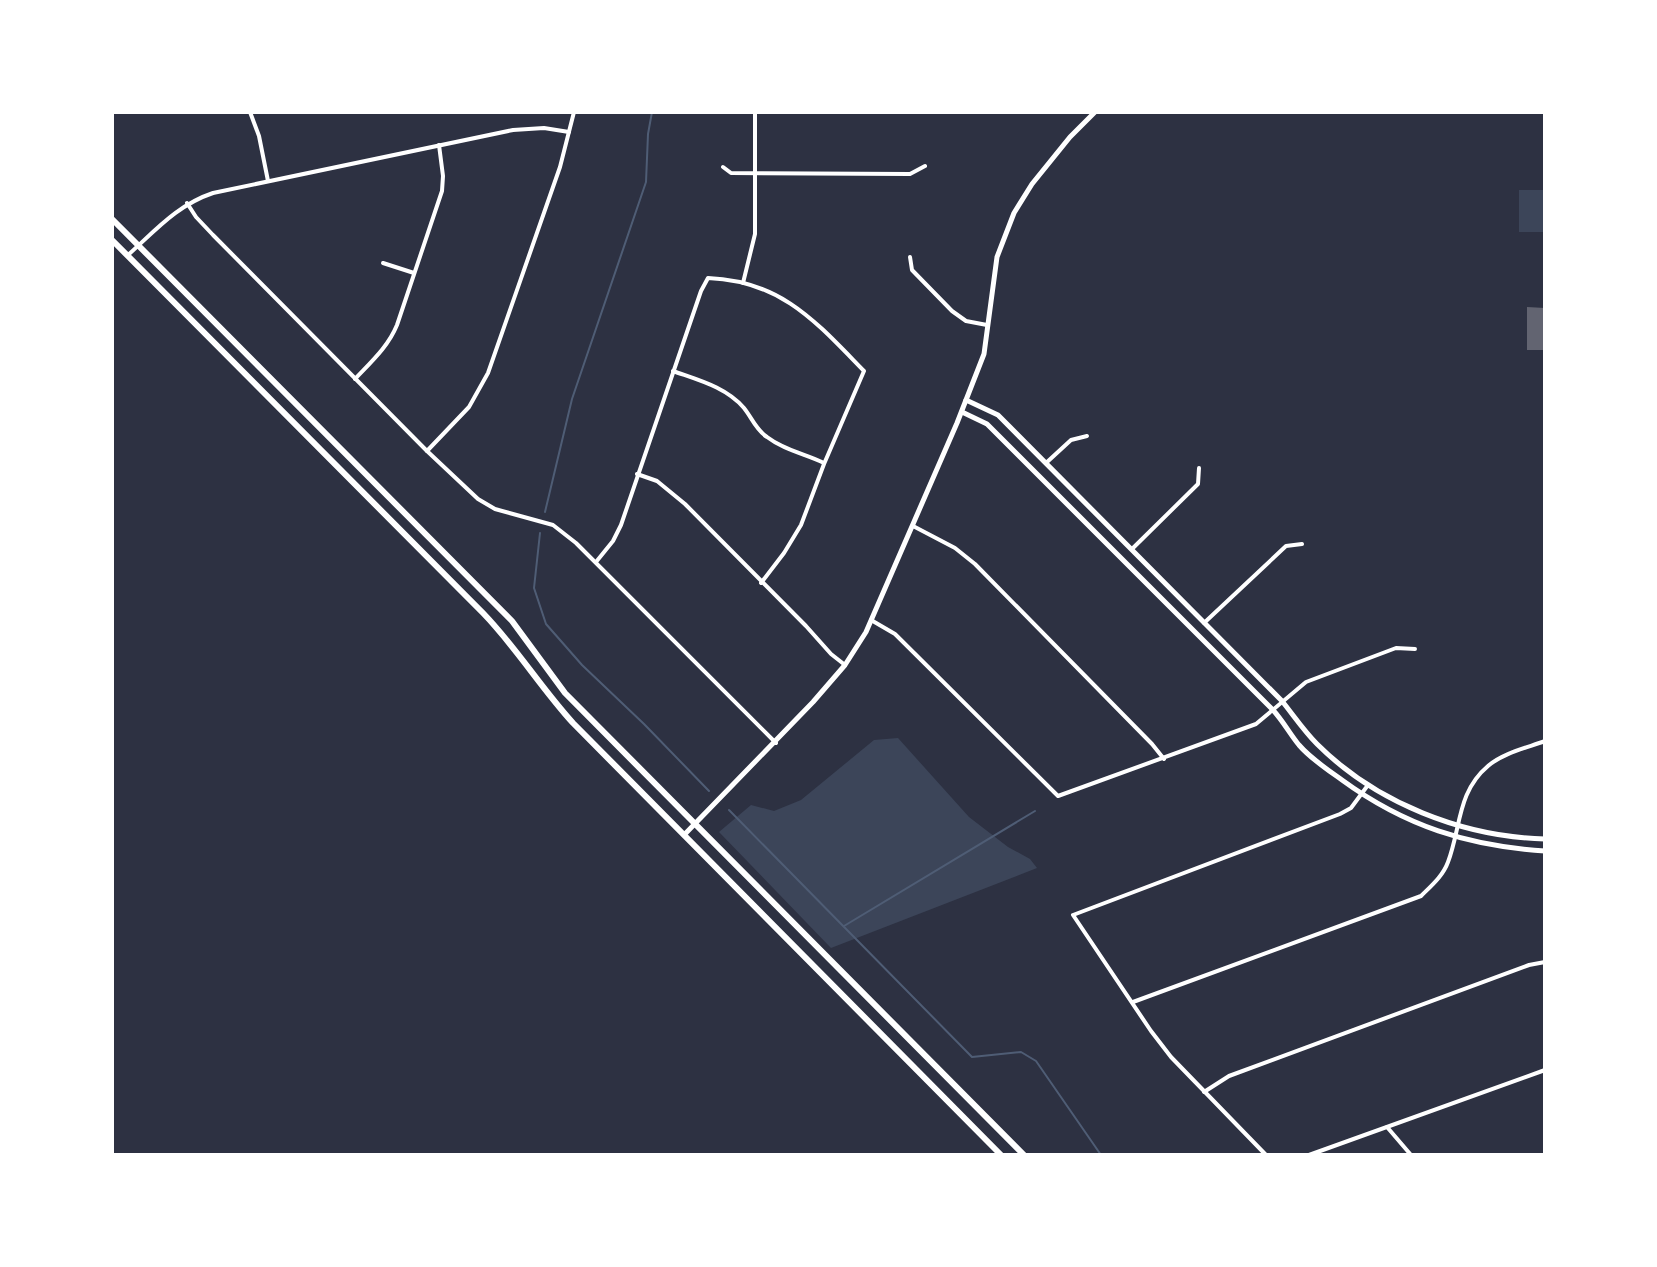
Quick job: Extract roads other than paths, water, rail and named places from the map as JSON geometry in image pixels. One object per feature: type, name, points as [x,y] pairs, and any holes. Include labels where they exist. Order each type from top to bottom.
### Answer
[{"type":"main road","points":[[112,219],[512,621],[565,693],[1024,1155]]},
{"type":"main road","points":[[112,240],[483,613],[502,633],[556,705],[1001,1155]]},
{"type":"street","points":[[250,112],[259,136],[268,181]]},
{"type":"street","points":[[427,451],[469,407],[488,373],[560,167],[574,112]]},
{"type":"street","points":[[743,283],[755,234],[755,112]]},
{"type":"street","points":[[684,835],[776,743],[845,665],[866,632],[962,412],[984,354],[997,257],[1014,213],[1032,184],[1095,112]]},
{"type":"street","points":[[128,255],[169,216],[187,203],[213,193],[526,129],[569,132]]},
{"type":"street","points":[[355,379],[392,338],[442,191],[439,145]]},
{"type":"street","points":[[723,167],[731,173],[754,174],[910,174],[925,166]]},
{"type":"street","points":[[187,203],[213,235],[478,499],[495,509],[553,525],[576,543],[776,743]]},
{"type":"street","points":[[910,257],[912,270],[952,311],[966,321],[989,325]]},
{"type":"street","points":[[383,263],[414,273]]},
{"type":"street","points":[[596,562],[621,525],[701,291],[708,278],[726,279],[776,294],[809,315],[864,371],[801,525],[761,583]]},
{"type":"street","points":[[673,371],[724,390],[743,407],[766,437],[824,464]]},
{"type":"street","points":[[966,400],[998,415],[1282,701],[1320,747],[1368,785],[1408,806],[1457,825],[1499,835],[1545,839]]},
{"type":"street","points":[[962,412],[987,424],[1273,710],[1300,746],[1324,767],[1362,794],[1406,819],[1454,836],[1545,851]]},
{"type":"street","points":[[1046,463],[1071,440],[1087,436]]},
{"type":"street","points":[[1132,549],[1198,484],[1199,468]]},
{"type":"street","points":[[637,474],[657,481],[685,504],[845,665]]},
{"type":"street","points":[[913,526],[955,548],[975,564],[1164,759]]},
{"type":"street","points":[[1204,623],[1286,546],[1302,544]]},
{"type":"street","points":[[871,620],[895,634],[1058,796],[1256,724],[1306,682],[1396,648],[1415,649]]},
{"type":"street","points":[[1133,1002],[1421,896],[1448,864],[1465,795],[1475,779],[1489,764],[1545,741]]},
{"type":"street","points":[[1266,1155],[1171,1057],[1073,915],[1316,825],[1351,808],[1368,785]]},
{"type":"street","points":[[1203,1092],[1229,1076],[1529,965],[1545,962]]},
{"type":"street","points":[[1309,1155],[1545,1070]]},
{"type":"street","points":[[1387,1127],[1411,1155]]},
{"type":"waterway","points":[[545,512],[572,399],[646,182],[652,112]]},
{"type":"waterway","points":[[540,533],[534,588],[546,624],[582,665],[709,791]]},
{"type":"waterway","points":[[729,810],[972,1057],[1021,1052],[1036,1061],[1101,1155]]},
{"type":"waterway","points":[[844,926],[1035,811]]}]
